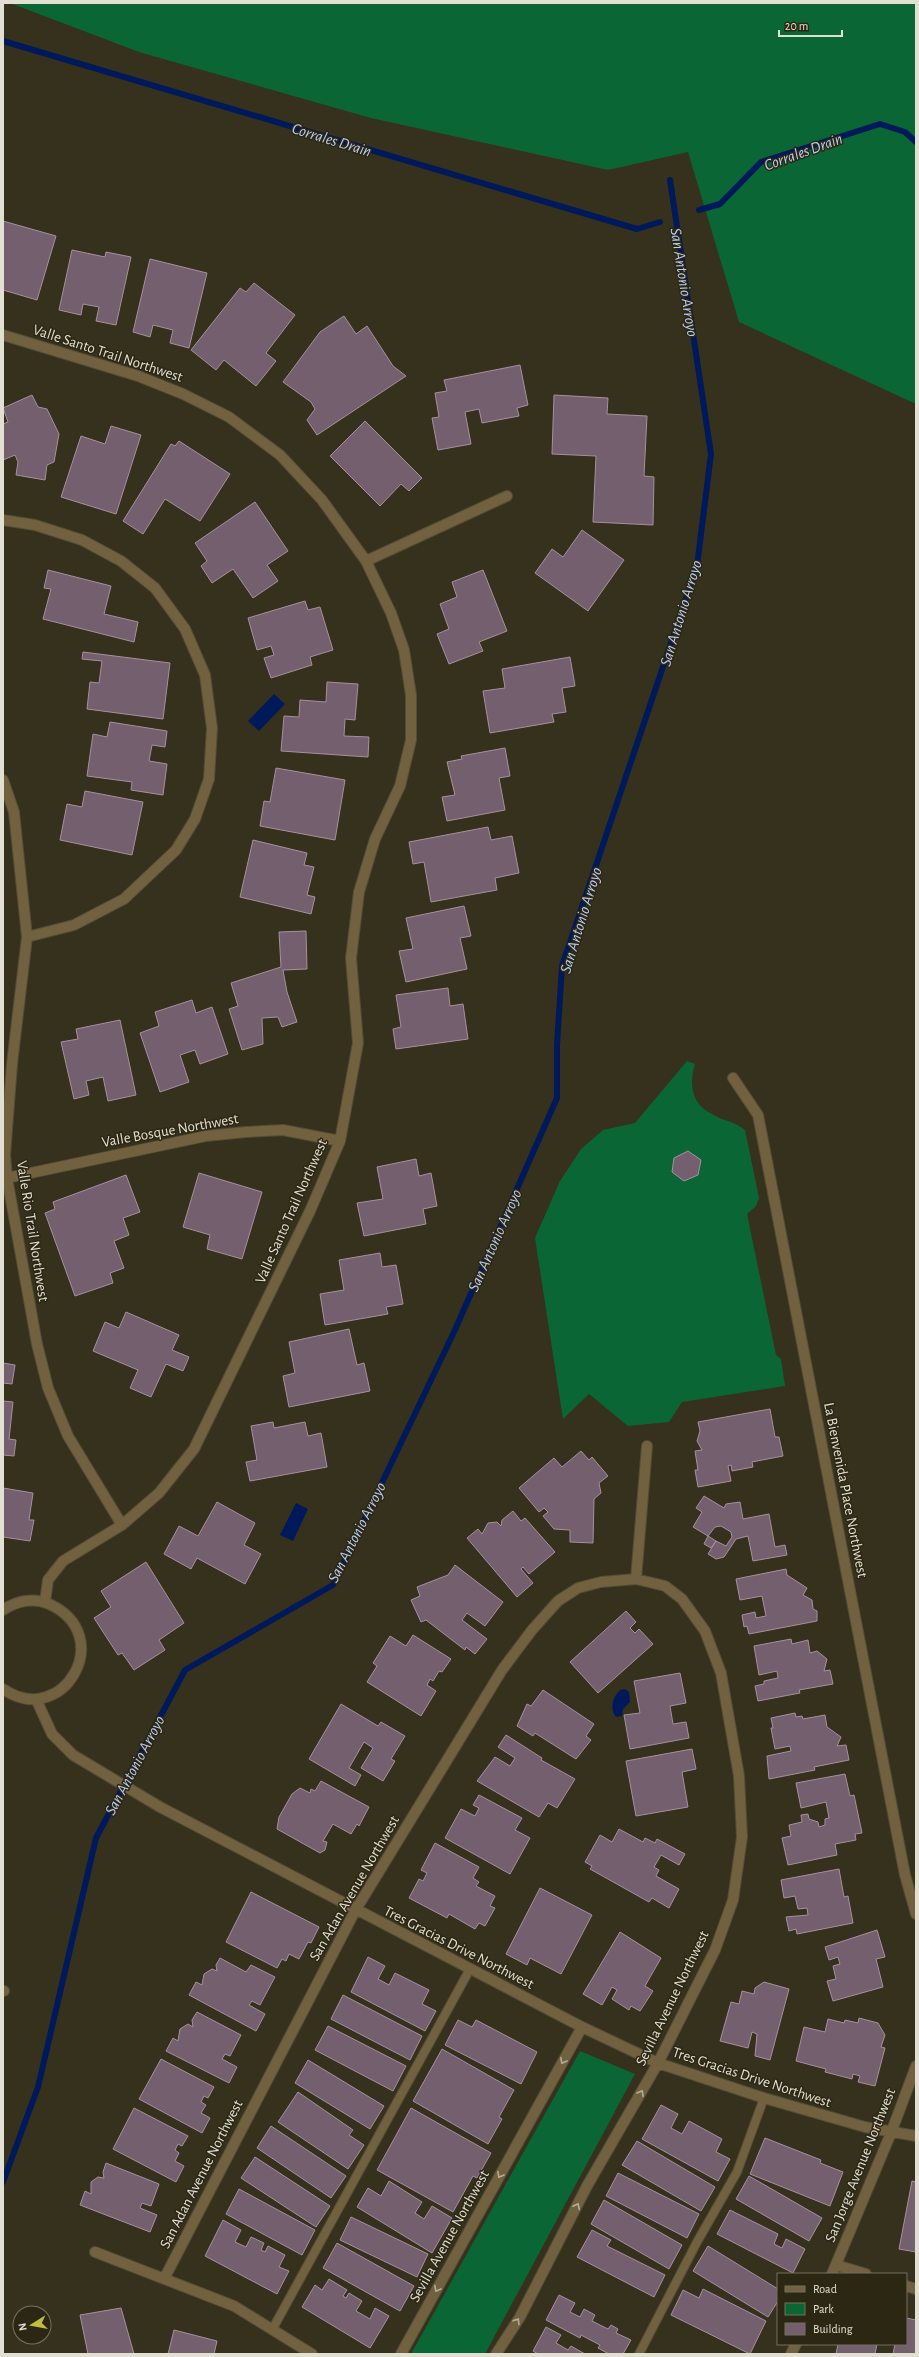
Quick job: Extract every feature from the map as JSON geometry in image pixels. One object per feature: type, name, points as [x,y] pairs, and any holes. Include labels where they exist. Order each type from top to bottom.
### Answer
[{"type":"street","name":"Valle Santo Trail Northwest","points":[[3,335],[138,376],[183,394],[229,417],[280,455],[322,500],[366,561],[391,613],[404,650],[411,695],[411,740],[400,786],[375,839],[359,892],[352,958],[358,1043],[340,1141],[310,1211],[194,1449],[159,1494],[122,1525],[62,1561],[48,1580],[45,1602]]},
{"type":"street","points":[[366,561],[507,496]]},
{"type":"street","points":[[3,520],[35,525],[82,540],[121,561],[155,588],[185,629],[205,675],[212,728],[209,779],[195,819],[176,850],[124,899],[74,925],[27,937]]},
{"type":"street","name":"Valle Rio Trail Northwest","points":[[3,780],[14,812],[27,937],[12,1064],[5,1155],[7,1178],[37,1344],[48,1388],[68,1436],[122,1525]]},
{"type":"street","name":"La Bienvenida Place Northwest","points":[[732,1078],[758,1115],[903,1867],[916,1914]]},
{"type":"street","name":"Valle Bosque Northwest","points":[[7,1178],[206,1136],[283,1130],[340,1141]]},
{"type":"street","points":[[636,1579],[647,1446]]},
{"type":"street","name":"San Adan Avenue Northwest","points":[[164,2279],[356,1911],[502,1670],[532,1630],[558,1601],[578,1588],[601,1582],[636,1579]]},
{"type":"street","name":"Sevilla Avenue Northwest","points":[[496,2354],[520,2317],[587,2186],[658,2063],[715,1950],[733,1900],[742,1837],[739,1776],[721,1674],[705,1631],[682,1598],[666,1586],[636,1579]]},
{"type":"street","points":[[3,1610],[11,1605],[27,1600],[45,1602],[60,1609],[73,1621],[81,1639],[81,1656],[76,1672],[67,1685],[53,1695],[36,1699],[19,1697],[3,1689]]},
{"type":"street","name":"Tres Gracias Drive Northwest","points":[[36,1699],[52,1734],[73,1755],[160,1807],[356,1911],[582,2027],[658,2063],[764,2098],[865,2127],[891,2133],[916,2136]]},
{"type":"street","name":"Sevilla Avenue Northwest","points":[[401,2354],[582,2027]]},
{"type":"street","name":"San Jorge Avenue Northwest","points":[[834,2270],[891,2133],[916,2066]]},
{"type":"street","points":[[95,2252],[234,2306],[312,2354]]},
{"type":"street","points":[[834,2270],[858,2273]]},
{"type":"street","points":[[791,2354],[796,2345]]},
{"type":"lane","points":[[272,2330],[470,1969]]},
{"type":"lane","points":[[639,2354],[697,2242],[737,2172],[764,2098]]},
{"type":"green space","points":[[10,3],[916,3],[916,404],[739,322],[688,152],[608,170],[371,118],[139,52]]},
{"type":"green space","points":[[687,1061],[695,1064],[692,1086],[693,1093],[700,1105],[705,1110],[745,1130],[759,1198],[756,1206],[747,1214],[776,1355],[781,1359],[785,1386],[682,1402],[669,1422],[628,1426],[589,1394],[563,1419],[535,1238],[560,1181],[581,1149],[603,1130],[635,1123]]},
{"type":"green space","points":[[580,2051],[635,2074],[485,2354],[411,2354]]},
{"type":"shaded area","points":[[274,694],[285,704],[259,731],[248,721]]},
{"type":"shaded area","points":[[296,1503],[308,1509],[293,1541],[280,1535]]},
{"type":"shaded area","points":[[625,1689],[629,1692],[630,1702],[623,1709],[622,1716],[616,1717],[612,1706],[614,1699],[620,1690]]},
{"type":"building","points":[[3,221],[56,236],[37,300],[3,290]]},
{"type":"building","points":[[72,250],[105,257],[106,252],[131,257],[116,325],[96,321],[99,307],[83,304],[81,315],[59,310]]},
{"type":"building","points":[[150,259],[207,273],[189,348],[170,343],[173,330],[153,325],[150,337],[133,332]]},
{"type":"building","points":[[254,283],[295,315],[266,353],[276,361],[256,386],[224,360],[216,370],[191,350],[240,288],[246,292]]},
{"type":"building","points":[[344,316],[356,334],[367,326],[393,366],[406,376],[317,435],[307,420],[315,409],[311,402],[283,382],[320,332]]},
{"type":"building","points":[[520,365],[528,405],[517,408],[519,416],[482,423],[479,409],[465,412],[471,444],[438,450],[432,418],[439,417],[435,393],[447,391],[444,380]]},
{"type":"building","points":[[32,395],[38,407],[47,409],[59,434],[54,462],[47,465],[45,480],[16,475],[18,462],[15,455],[3,460],[3,424],[8,422],[3,408]]},
{"type":"building","points":[[554,395],[608,398],[607,414],[647,416],[644,476],[654,477],[653,525],[593,522],[596,456],[552,454]]},
{"type":"building","points":[[365,421],[422,478],[409,491],[401,484],[380,506],[330,456]]},
{"type":"building","points":[[111,426],[141,435],[116,514],[61,497],[81,436],[105,444]]},
{"type":"building","points":[[179,441],[230,474],[200,521],[165,499],[143,534],[123,521],[171,444],[175,446]]},
{"type":"building","points":[[255,502],[288,551],[267,565],[278,581],[253,598],[233,569],[212,583],[201,566],[207,561],[195,543]]},
{"type":"building","points":[[582,530],[624,560],[588,611],[535,573],[552,549],[563,557]]},
{"type":"building","points":[[48,570],[111,586],[104,614],[138,622],[134,642],[43,619],[51,589],[44,588]]},
{"type":"building","points":[[483,570],[507,631],[479,642],[483,651],[449,664],[437,634],[449,629],[440,604],[457,597],[452,582]]},
{"type":"building","points":[[305,601],[308,610],[320,607],[333,650],[310,657],[312,665],[271,678],[264,658],[274,655],[271,646],[257,650],[248,618]]},
{"type":"building","points":[[83,652],[170,663],[163,719],[87,709],[90,682],[99,683],[102,661],[82,659]]},
{"type":"building","points":[[570,657],[575,686],[562,688],[566,712],[552,714],[554,722],[490,733],[483,691],[505,688],[502,669]]},
{"type":"building","points":[[327,682],[358,684],[355,720],[345,719],[344,736],[369,737],[368,757],[281,751],[284,716],[299,717],[300,700],[326,702]]},
{"type":"building","points":[[110,722],[167,731],[165,747],[152,745],[149,761],[167,764],[163,795],[131,790],[132,782],[87,776],[93,734],[107,737]]},
{"type":"building","points":[[505,748],[510,776],[499,778],[505,810],[447,821],[442,797],[455,795],[447,762],[462,759],[461,756]]},
{"type":"building","points":[[276,768],[345,780],[335,840],[260,826],[264,801],[270,802]]},
{"type":"building","points":[[85,791],[143,802],[132,855],[60,840],[67,804],[82,807]]},
{"type":"building","points":[[488,827],[491,840],[512,836],[519,873],[495,878],[497,890],[431,902],[424,862],[413,864],[409,842]]},
{"type":"building","points":[[253,840],[307,853],[304,865],[314,867],[307,895],[315,897],[311,914],[240,897]]},
{"type":"building","points":[[464,906],[471,936],[460,938],[467,969],[406,982],[399,951],[413,949],[406,918]]},
{"type":"building","points":[[306,931],[307,969],[283,970],[287,992],[297,1022],[282,1027],[278,1017],[262,1018],[263,1044],[242,1050],[229,1009],[238,1006],[231,983],[281,967],[279,932]]},
{"type":"building","points":[[448,988],[450,1006],[463,1004],[468,1039],[396,1049],[393,1029],[401,1027],[396,995]]},
{"type":"building","points":[[192,1000],[196,1013],[212,1007],[228,1054],[200,1064],[195,1050],[180,1055],[189,1082],[160,1092],[140,1033],[159,1026],[155,1012]]},
{"type":"building","points":[[120,1020],[136,1095],[108,1101],[103,1077],[86,1081],[89,1095],[74,1099],[61,1042],[78,1039],[76,1029]]},
{"type":"building","points":[[688,1151],[701,1160],[698,1175],[684,1181],[672,1172],[674,1158]]},
{"type":"building","points":[[416,1159],[419,1176],[431,1173],[437,1206],[423,1209],[426,1224],[364,1236],[357,1203],[383,1199],[377,1167]]},
{"type":"building","points":[[199,1173],[262,1192],[242,1259],[207,1249],[210,1235],[183,1227]]},
{"type":"building","points":[[126,1175],[140,1212],[123,1218],[129,1235],[114,1241],[124,1268],[110,1273],[113,1283],[75,1296],[45,1213],[55,1209],[53,1202]]},
{"type":"building","points":[[380,1253],[382,1267],[396,1265],[403,1304],[386,1307],[388,1314],[325,1325],[320,1294],[344,1290],[339,1260]]},
{"type":"building","points":[[126,1312],[179,1335],[172,1350],[189,1357],[183,1371],[166,1364],[151,1397],[130,1388],[138,1370],[93,1351],[105,1322],[119,1328]]},
{"type":"building","points":[[349,1329],[357,1365],[364,1363],[370,1391],[289,1407],[283,1376],[295,1373],[289,1342]]},
{"type":"building","points":[[3,1363],[15,1365],[12,1384],[3,1383]]},
{"type":"building","points":[[3,1401],[13,1402],[9,1439],[16,1440],[14,1456],[3,1455]]},
{"type":"building","points":[[770,1409],[775,1437],[779,1437],[783,1456],[752,1462],[753,1467],[732,1471],[731,1465],[728,1466],[731,1481],[698,1487],[695,1470],[698,1470],[695,1451],[702,1450],[697,1441],[700,1431],[698,1422]]},
{"type":"building","points":[[273,1422],[274,1428],[305,1422],[308,1436],[321,1433],[327,1467],[250,1481],[246,1462],[257,1460],[251,1426]]},
{"type":"building","points":[[581,1451],[589,1460],[592,1457],[608,1476],[599,1483],[601,1493],[594,1499],[593,1543],[570,1542],[570,1530],[554,1529],[543,1516],[548,1512],[544,1508],[539,1512],[519,1488],[554,1458],[562,1467]]},
{"type":"building","points":[[3,1488],[33,1493],[29,1520],[34,1520],[30,1541],[3,1537]]},
{"type":"building","points":[[704,1496],[724,1508],[726,1504],[740,1502],[743,1519],[769,1514],[775,1547],[785,1545],[787,1555],[753,1561],[748,1536],[736,1539],[724,1557],[716,1559],[708,1554],[716,1541],[726,1546],[732,1537],[731,1532],[721,1526],[715,1527],[708,1536],[693,1527],[702,1512],[696,1508]]},
{"type":"building","points":[[217,1502],[255,1523],[244,1545],[261,1554],[245,1584],[197,1558],[191,1569],[164,1554],[179,1526],[198,1536]]},
{"type":"building","points":[[513,1511],[521,1521],[525,1518],[555,1552],[529,1574],[523,1567],[521,1569],[533,1583],[517,1597],[467,1538],[478,1529],[482,1534],[488,1523],[497,1522],[501,1526],[502,1520]]},
{"type":"building","points":[[708,1536],[716,1541],[711,1548],[704,1544]]},
{"type":"building","points":[[146,1562],[184,1623],[159,1640],[165,1650],[134,1670],[122,1653],[118,1655],[94,1618],[111,1607],[101,1591]]},
{"type":"building","points":[[455,1565],[503,1602],[485,1626],[467,1613],[462,1620],[487,1639],[475,1654],[466,1647],[465,1650],[426,1620],[421,1622],[411,1600],[420,1596],[417,1587],[448,1575]]},
{"type":"building","points":[[786,1569],[787,1575],[807,1588],[803,1595],[812,1600],[813,1609],[817,1611],[817,1621],[749,1634],[747,1626],[744,1627],[742,1615],[755,1612],[756,1618],[766,1616],[762,1596],[740,1600],[736,1579]]},
{"type":"building","points":[[626,1611],[636,1622],[630,1628],[635,1633],[639,1629],[653,1644],[598,1693],[570,1662]]},
{"type":"building","points":[[413,1635],[451,1659],[442,1672],[439,1671],[433,1681],[430,1679],[427,1685],[436,1691],[421,1716],[367,1682],[377,1666],[373,1663],[390,1636],[406,1646]]},
{"type":"building","points":[[791,1639],[792,1644],[808,1640],[810,1653],[817,1651],[827,1659],[824,1671],[830,1670],[833,1684],[799,1690],[800,1693],[758,1701],[755,1686],[764,1684],[764,1681],[778,1678],[777,1671],[759,1675],[754,1646]]},
{"type":"building","points":[[680,1673],[686,1703],[670,1706],[673,1724],[686,1722],[689,1738],[630,1749],[624,1715],[640,1713],[634,1681]]},
{"type":"building","points":[[543,1690],[594,1724],[586,1736],[591,1740],[576,1759],[535,1733],[533,1736],[517,1726],[527,1704],[531,1706]]},
{"type":"building","points":[[341,1704],[378,1726],[381,1722],[405,1736],[391,1759],[395,1761],[383,1781],[361,1768],[373,1748],[364,1742],[349,1768],[361,1775],[355,1786],[309,1759]]},
{"type":"building","points":[[795,1713],[796,1717],[802,1716],[803,1719],[825,1715],[827,1727],[841,1737],[837,1746],[846,1745],[849,1760],[814,1767],[815,1770],[769,1779],[767,1756],[791,1751],[790,1746],[775,1749],[771,1728],[773,1728],[771,1718]]},
{"type":"building","points":[[506,1735],[542,1758],[541,1760],[575,1779],[557,1808],[548,1803],[539,1817],[477,1781],[495,1757],[510,1766],[515,1758],[498,1747]]},
{"type":"building","points":[[692,1749],[696,1769],[682,1772],[688,1807],[636,1816],[626,1761]]},
{"type":"building","points":[[845,1774],[850,1796],[854,1795],[862,1833],[855,1834],[856,1840],[835,1844],[837,1855],[788,1865],[782,1838],[791,1836],[789,1825],[802,1822],[801,1815],[808,1814],[809,1819],[818,1822],[819,1827],[825,1825],[825,1819],[829,1818],[826,1802],[801,1808],[796,1783]]},
{"type":"building","points":[[321,1781],[369,1807],[359,1826],[357,1824],[351,1834],[333,1824],[323,1841],[327,1842],[325,1850],[320,1853],[277,1829],[279,1817],[292,1794],[300,1788],[310,1793],[311,1789],[315,1791]]},
{"type":"building","points":[[479,1795],[522,1818],[515,1830],[530,1838],[510,1874],[445,1838],[461,1809],[475,1816],[479,1808],[473,1805]]},
{"type":"building","points":[[619,1829],[643,1842],[645,1838],[655,1843],[657,1839],[685,1854],[679,1865],[661,1855],[654,1867],[659,1870],[656,1876],[679,1889],[669,1908],[652,1898],[649,1902],[590,1869],[592,1866],[585,1862],[600,1835],[612,1842]]},
{"type":"building","points":[[435,1843],[479,1867],[473,1878],[479,1882],[476,1886],[495,1896],[490,1906],[495,1908],[485,1926],[479,1923],[475,1929],[449,1914],[447,1918],[409,1898],[419,1879],[423,1881],[427,1873],[421,1870]]},
{"type":"building","points":[[839,1869],[844,1897],[848,1896],[853,1923],[797,1934],[796,1929],[789,1931],[786,1917],[808,1915],[807,1908],[798,1909],[795,1896],[784,1898],[781,1880]]},
{"type":"building","points":[[540,1888],[592,1915],[561,1974],[530,1958],[527,1965],[506,1954]]},
{"type":"building","points":[[251,1892],[319,1927],[311,1943],[308,1942],[299,1959],[289,1954],[286,1961],[282,1959],[277,1968],[226,1942]]},
{"type":"building","points":[[877,1930],[885,1957],[876,1959],[883,1987],[833,2001],[827,1981],[836,1979],[833,1966],[840,1964],[838,1957],[829,1960],[825,1947]]},
{"type":"building","points":[[620,1932],[661,1958],[645,1986],[653,1991],[640,2011],[631,2006],[629,2010],[612,1999],[617,1990],[612,1987],[602,2005],[583,1994]]},
{"type":"building","points":[[368,1957],[385,1966],[378,1979],[389,1985],[395,1973],[429,1990],[422,2004],[436,2011],[425,2031],[351,1992]]},
{"type":"building","points":[[220,1958],[246,1972],[251,1965],[275,1977],[260,2005],[252,2001],[249,2005],[265,2014],[256,2031],[189,1995],[196,1982],[202,1985],[204,1974],[212,1969],[217,1971],[216,1965]]},
{"type":"building","points":[[764,1982],[789,1989],[770,2060],[755,2056],[757,2034],[752,2032],[748,2048],[720,2041],[731,2002],[739,2004],[742,1991],[754,1994],[755,1988]]},
{"type":"building","points":[[343,1995],[422,2036],[410,2060],[331,2019]]},
{"type":"building","points":[[197,2012],[241,2035],[230,2056],[225,2054],[222,2059],[237,2067],[229,2083],[166,2051],[173,2038],[178,2041],[180,2029],[188,2024],[193,2027],[192,2020]]},
{"type":"building","points":[[859,2018],[878,2023],[885,2035],[881,2047],[885,2048],[875,2086],[858,2082],[860,2076],[853,2074],[852,2079],[825,2072],[826,2069],[796,2061],[804,2027],[825,2032],[828,2019],[844,2023],[845,2020],[858,2023]]},
{"type":"building","points":[[458,2020],[472,2027],[476,2020],[537,2052],[521,2084],[445,2045]]},
{"type":"building","points":[[328,2026],[406,2066],[393,2091],[315,2050]]},
{"type":"building","points":[[442,2049],[514,2090],[499,2117],[502,2119],[488,2144],[413,2101]]},
{"type":"building","points":[[161,2059],[214,2087],[208,2098],[204,2096],[201,2102],[206,2105],[201,2113],[210,2118],[202,2133],[139,2099]]},
{"type":"building","points":[[308,2060],[384,2106],[370,2129],[295,2083]]},
{"type":"building","points":[[298,2092],[353,2130],[349,2135],[364,2145],[348,2169],[278,2122]]},
{"type":"building","points":[[661,2105],[678,2114],[671,2128],[682,2134],[689,2121],[722,2139],[716,2152],[730,2159],[718,2181],[642,2139]]},
{"type":"building","points":[[134,2108],[188,2136],[182,2146],[178,2144],[175,2150],[179,2153],[175,2161],[184,2166],[176,2182],[113,2149]]},
{"type":"building","points":[[411,2108],[491,2153],[477,2178],[473,2176],[453,2212],[377,2170]]},
{"type":"building","points":[[271,2126],[346,2176],[331,2198],[257,2148]]},
{"type":"building","points":[[765,2138],[821,2160],[820,2163],[843,2172],[830,2206],[750,2174]]},
{"type":"building","points":[[637,2141],[715,2187],[701,2211],[622,2165]]},
{"type":"building","points":[[255,2157],[330,2206],[316,2227],[241,2178]]},
{"type":"building","points":[[106,2163],[159,2184],[151,2206],[142,2203],[140,2208],[157,2215],[150,2232],[80,2205],[85,2191],[91,2194],[91,2182],[98,2177],[104,2178],[103,2172]]},
{"type":"building","points":[[618,2173],[699,2214],[687,2238],[606,2196]]},
{"type":"building","points":[[749,2176],[822,2218],[809,2241],[736,2199]]},
{"type":"building","points":[[389,2181],[422,2202],[415,2213],[424,2219],[432,2206],[452,2218],[432,2253],[357,2207],[368,2188],[381,2196]]},
{"type":"building","points":[[912,2181],[916,2182],[916,2252],[899,2249]]},
{"type":"building","points":[[239,2189],[315,2230],[302,2255],[226,2214]]},
{"type":"building","points":[[604,2200],[682,2245],[669,2269],[591,2224]]},
{"type":"building","points":[[730,2210],[778,2234],[774,2244],[782,2248],[786,2239],[805,2249],[793,2273],[717,2234]]},
{"type":"building","points":[[351,2217],[428,2254],[417,2277],[340,2240]]},
{"type":"building","points":[[223,2220],[241,2230],[235,2242],[246,2247],[251,2237],[264,2243],[261,2250],[265,2252],[268,2246],[285,2255],[279,2267],[289,2271],[277,2294],[205,2256]]},
{"type":"building","points":[[592,2230],[611,2240],[607,2246],[665,2275],[654,2297],[577,2257]]},
{"type":"building","points":[[337,2243],[414,2286],[400,2311],[323,2268]]},
{"type":"building","points":[[708,2246],[777,2288],[777,2303],[768,2317],[693,2271]]},
{"type":"building","points":[[329,2279],[347,2290],[343,2296],[346,2298],[349,2293],[362,2301],[356,2311],[370,2319],[375,2308],[389,2316],[370,2348],[302,2307],[315,2285],[322,2290]]},
{"type":"building","points":[[703,2289],[766,2321],[750,2354],[671,2315],[683,2290],[699,2298]]},
{"type":"building","points":[[559,2295],[575,2303],[570,2312],[580,2317],[584,2309],[595,2315],[592,2321],[608,2329],[611,2325],[618,2329],[616,2333],[631,2340],[623,2354],[609,2354],[598,2348],[600,2345],[581,2335],[580,2338],[546,2320]]},
{"type":"building","points":[[121,2308],[134,2354],[88,2354],[80,2315]]},
{"type":"building","points":[[907,2318],[916,2320],[916,2354],[893,2354],[895,2345],[907,2345]]},
{"type":"building","points":[[546,2327],[561,2335],[556,2343],[568,2350],[571,2346],[585,2354],[538,2354],[533,2351]]},
{"type":"building","points":[[174,2330],[217,2341],[214,2354],[168,2354]]},
{"type":"building","points":[[838,2345],[877,2345],[875,2354],[836,2354]]},
{"type":"waterway","name":"Corrales Drain","points":[[3,41],[637,229],[660,222]]},
{"type":"waterway","name":"Corrales Drain","points":[[699,210],[720,204],[761,162],[880,124],[905,132],[916,142]]},
{"type":"waterway","name":"San Antonio Arroyo","points":[[3,2182],[38,2087],[96,1838],[185,1670],[333,1585],[454,1332],[557,1098],[557,1045],[562,966],[697,566],[711,454],[670,180]]}]
